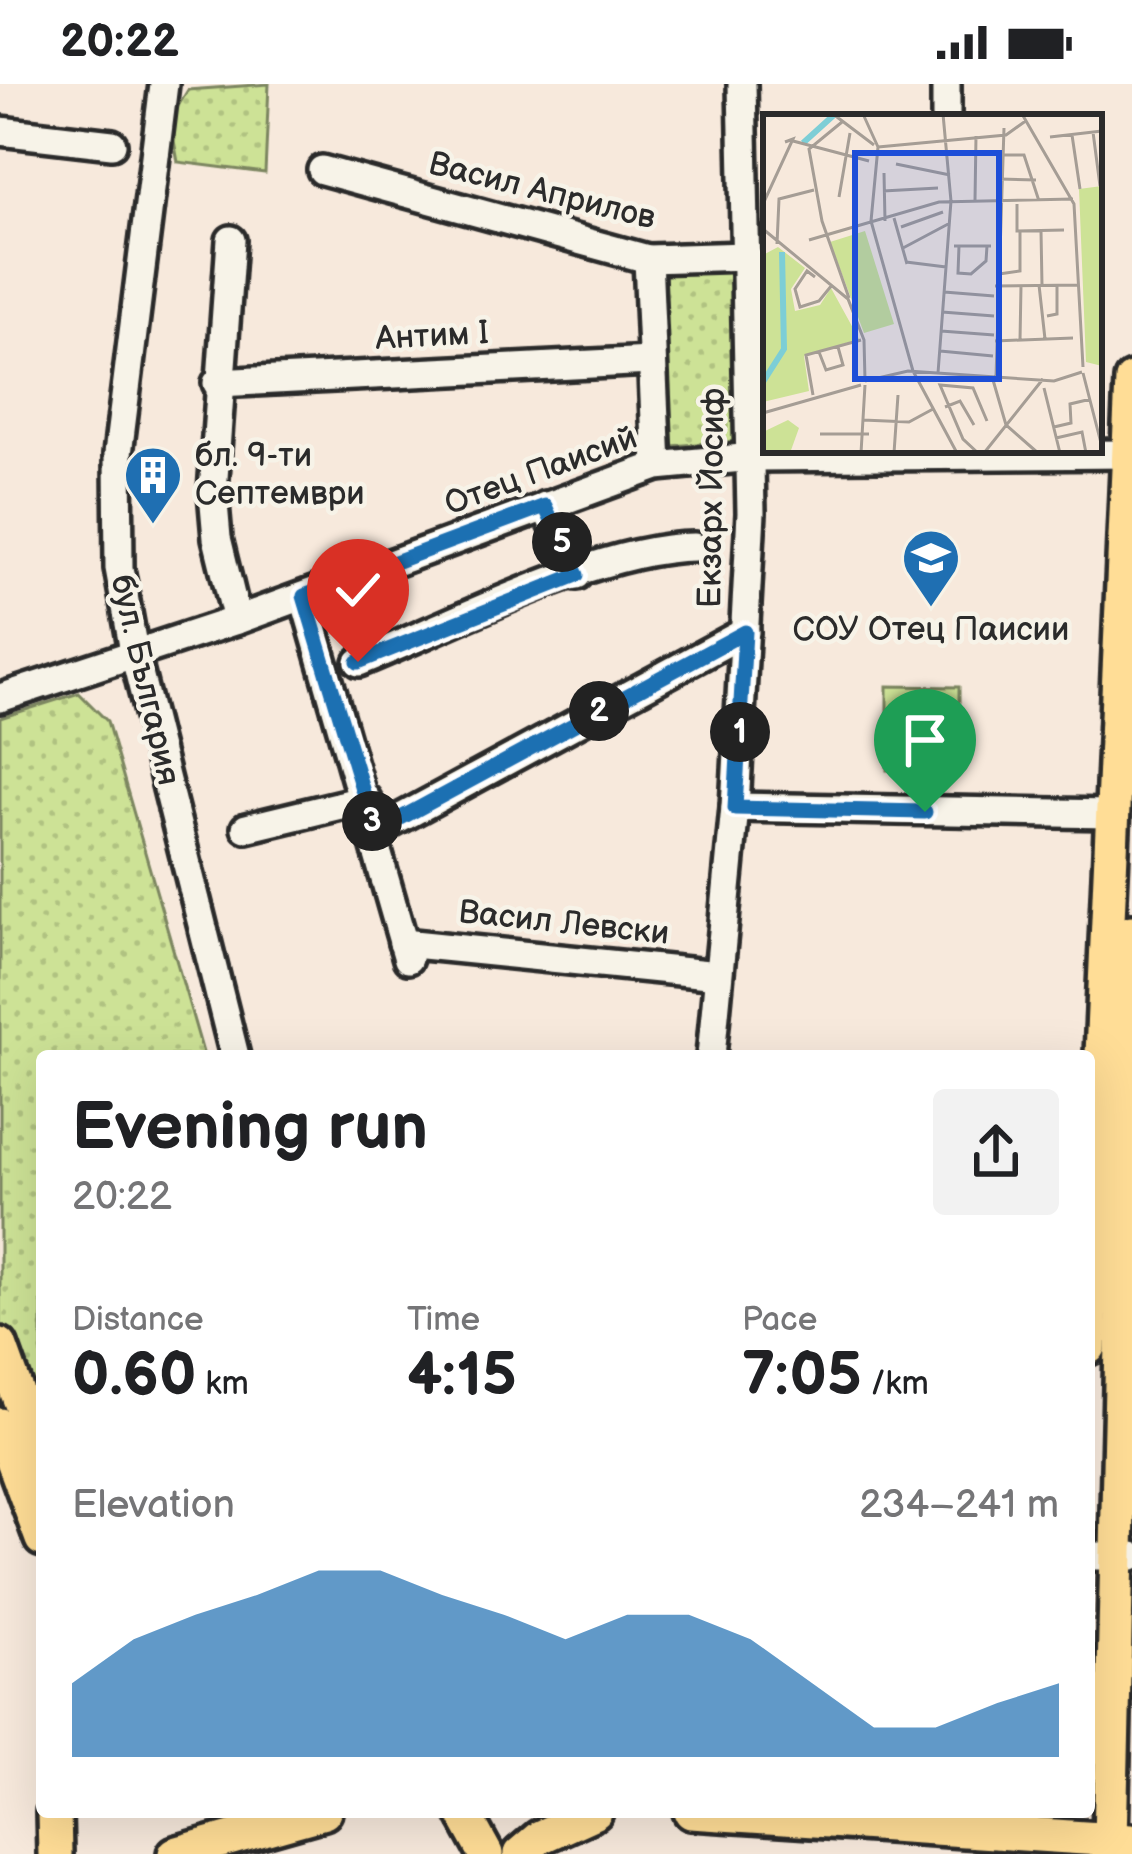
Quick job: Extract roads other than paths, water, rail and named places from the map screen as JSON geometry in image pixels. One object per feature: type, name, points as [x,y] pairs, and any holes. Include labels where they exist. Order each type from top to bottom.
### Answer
[{"type":"main road","points":[[813,1818],[1099,1832],[1112,1556],[1119,1130],[1109,814],[1124,691],[1132,380]]},
{"type":"main road","points":[[1095,1196],[1119,1130],[1130,1036],[1132,932]]},
{"type":"main road","points":[[0,1345],[36,1445]]},
{"type":"main road","points":[[0,1425],[36,1523]]},
{"type":"main road","points":[[54,1818],[55,1854]]},
{"type":"main road","points":[[77,1818],[78,1854]]},
{"type":"main road","points":[[175,1854],[303,1818]]},
{"type":"main road","points":[[467,1818],[486,1854]]},
{"type":"main road","points":[[520,1854],[540,1838],[582,1818]]},
{"type":"street","name":"бул. България","points":[[164,84],[118,454],[119,568],[135,656],[234,1050]]},
{"type":"street","name":"Екзарх Йосиф","points":[[712,1050],[735,808],[753,457],[757,296],[747,256],[742,84]]},
{"type":"street","points":[[0,130],[112,144]]},
{"type":"street","name":"Васил Априлов","points":[[322,170],[648,259],[747,256]]},
{"type":"street","points":[[231,240],[217,383],[217,538],[237,620]]},
{"type":"street","points":[[648,259],[657,466]]},
{"type":"street","name":"Антим I","points":[[217,383],[651,361]]},
{"type":"street","name":"Отец Паисий","points":[[0,698],[237,620],[657,466],[753,457],[1130,454]]},
{"type":"street","points":[[545,506],[577,575]]},
{"type":"street","points":[[358,662],[577,575],[660,548],[694,547]]},
{"type":"street","points":[[304,596],[375,832],[745,632]]},
{"type":"street","points":[[246,828],[366,799]]},
{"type":"street","points":[[735,808],[1109,814]]},
{"type":"street","name":"Васил Левски","points":[[375,832],[406,951],[718,975]]},
{"type":"place","name":"бл. 9-ти Септември","points":[[153,526]]},
{"type":"place","name":"СОУ Отец Паисии","points":[[931,609]]}]
